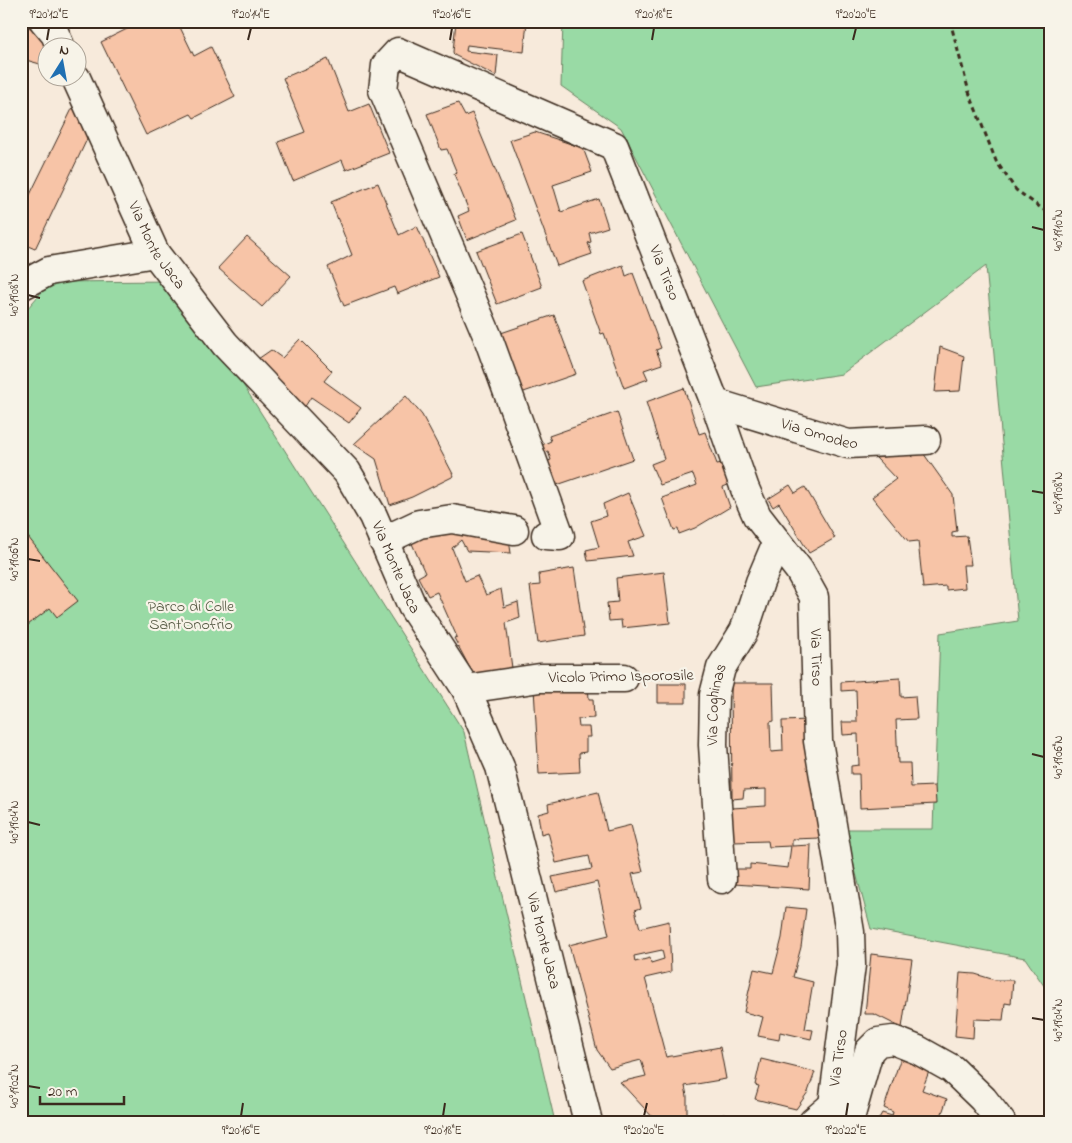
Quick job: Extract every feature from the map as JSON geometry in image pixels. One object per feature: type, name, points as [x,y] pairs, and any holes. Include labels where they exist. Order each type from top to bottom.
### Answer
[{"type":"street","name":"Via Tirso","points":[[553,535],[488,335],[384,90],[386,65],[398,52],[614,146],[715,403],[745,490],[757,516],[799,570],[814,597],[818,741],[850,932],[851,965],[835,1118]]},
{"type":"street","name":"Via Monte Jaca","points":[[81,88],[155,253],[225,344],[347,472],[373,516],[412,606],[466,689],[500,767],[596,1120]]},
{"type":"street","points":[[21,286],[49,271],[155,253]]},
{"type":"street","name":"Via Omodeo","points":[[715,403],[848,444],[926,440]]},
{"type":"street","points":[[383,540],[419,524],[452,519],[514,530]]},
{"type":"street","name":"Via Coghinas","points":[[722,879],[713,745],[714,695],[721,668],[744,631],[760,582],[777,542]]},
{"type":"street","name":"Vicolo Primo Isporosile","points":[[466,689],[540,678],[624,678]]},
{"type":"street","points":[[835,1118],[869,1051],[878,1042],[893,1040],[918,1050],[952,1069],[983,1099],[1001,1122]]},
{"type":"path","points":[[950,21],[969,92],[996,161],[1016,190],[1051,215]]},
{"type":"path","name":"Vicolo Primo Isporosile","points":[[624,678],[692,677]]},
{"type":"green space","points":[[563,21],[1051,21],[1051,996],[1025,958],[871,929],[844,829],[933,829],[940,633],[1018,621],[986,266],[842,374],[756,387],[621,128],[561,86]]},
{"type":"green space","name":"Parco di Colle Sant'Onofrio","points":[[177,281],[464,732],[555,1122],[21,1122],[21,316],[50,282]]},
{"type":"building","points":[[143,21],[177,21],[194,56],[211,47],[235,97],[194,118],[191,114],[146,135],[101,42]]},
{"type":"building","points":[[456,21],[527,21],[524,52],[467,45],[466,51],[498,55],[496,76],[454,55]]},
{"type":"building","points":[[21,24],[40,32],[43,38],[38,38],[38,63],[26,60],[21,71]]},
{"type":"building","points":[[328,59],[349,112],[369,104],[389,153],[346,170],[342,160],[293,181],[278,142],[305,132],[283,78]]},
{"type":"building","points":[[458,103],[465,116],[472,113],[516,220],[467,240],[458,216],[469,211],[454,174],[457,173],[447,149],[441,150],[427,114]]},
{"type":"building","points":[[74,105],[88,137],[35,249],[21,243],[21,213]]},
{"type":"building","points":[[535,132],[583,148],[592,172],[553,185],[561,212],[599,199],[608,227],[589,233],[591,242],[588,243],[592,254],[557,266],[510,140]]},
{"type":"building","points":[[378,183],[399,235],[417,226],[439,277],[397,294],[394,287],[344,306],[328,267],[352,255],[331,202]]},
{"type":"building","points":[[522,234],[542,287],[497,304],[476,251]]},
{"type":"building","points":[[247,237],[291,276],[262,307],[218,268]]},
{"type":"building","points":[[623,265],[626,276],[633,273],[661,348],[656,350],[662,364],[644,370],[648,379],[624,388],[604,333],[601,334],[582,281]]},
{"type":"building","points":[[554,315],[576,374],[518,394],[498,334]]},
{"type":"building","points":[[300,339],[332,371],[324,381],[361,408],[349,423],[311,397],[304,408],[258,359],[271,350],[282,358]]},
{"type":"building","points":[[940,347],[964,356],[960,391],[935,392]]},
{"type":"building","points":[[684,388],[699,434],[705,432],[717,464],[722,463],[730,484],[723,487],[730,507],[695,528],[679,534],[678,529],[674,530],[662,498],[697,485],[693,474],[660,485],[651,464],[664,459],[646,402]]},
{"type":"building","points":[[406,396],[422,415],[454,476],[412,497],[390,505],[376,459],[354,444]]},
{"type":"building","points":[[617,412],[633,459],[551,487],[543,463],[551,460],[548,451],[544,452],[542,445],[551,441],[549,436]]},
{"type":"building","points":[[907,450],[912,457],[921,450],[953,495],[957,531],[952,532],[952,537],[967,536],[971,565],[963,565],[965,588],[946,590],[946,586],[923,588],[918,541],[909,542],[872,497],[896,479],[876,458],[901,454]]},
{"type":"building","points":[[790,485],[795,493],[805,487],[835,538],[809,553],[779,503],[773,507],[768,499]]},
{"type":"building","points":[[628,493],[646,536],[628,542],[633,556],[588,561],[586,550],[599,547],[591,521],[606,516],[603,504]]},
{"type":"building","points":[[444,526],[508,533],[511,553],[467,551],[461,540],[452,548],[465,581],[477,576],[486,595],[501,589],[504,607],[518,602],[520,618],[506,623],[512,668],[473,674],[454,638],[457,637],[437,592],[428,596],[418,577],[425,573],[410,539]]},
{"type":"building","points":[[21,528],[78,601],[57,617],[50,608],[24,628],[21,624]]},
{"type":"building","points":[[574,568],[584,636],[538,643],[530,586],[540,585],[539,574]]},
{"type":"building","points":[[664,572],[670,623],[622,628],[621,620],[609,621],[607,603],[618,602],[616,578]]},
{"type":"building","points":[[900,678],[901,697],[915,696],[917,719],[896,720],[898,763],[910,763],[911,787],[935,786],[936,804],[860,808],[859,774],[851,774],[851,766],[859,765],[858,734],[843,735],[842,722],[857,722],[856,690],[841,691],[841,682]]},
{"type":"building","points":[[731,683],[773,683],[774,721],[770,722],[771,752],[783,751],[782,721],[809,720],[821,838],[792,839],[792,846],[811,845],[809,889],[734,884],[733,869],[750,869],[750,864],[788,868],[791,846],[769,847],[768,841],[733,842],[732,808],[766,806],[766,789],[744,790],[743,798],[732,799]]},
{"type":"building","points":[[588,684],[589,699],[593,699],[594,718],[578,719],[579,727],[589,727],[590,737],[586,737],[586,752],[579,753],[580,772],[539,774],[534,688]]},
{"type":"building","points":[[658,684],[686,684],[686,703],[658,703]]},
{"type":"building","points":[[598,792],[607,831],[631,825],[643,872],[632,874],[641,908],[635,910],[640,928],[669,921],[671,972],[645,978],[666,1057],[720,1047],[726,1079],[685,1086],[687,1115],[680,1117],[681,1122],[657,1122],[620,1082],[646,1076],[641,1060],[610,1068],[597,1050],[569,945],[609,935],[597,882],[556,892],[552,877],[592,869],[589,856],[556,863],[548,832],[541,834],[538,814],[549,811],[548,804]],"holes":[[[662,950],[664,959],[651,963],[650,958],[635,962],[634,956]]]},
{"type":"building","points":[[786,907],[806,909],[801,947],[793,977],[813,982],[805,1029],[813,1030],[811,1039],[780,1032],[779,1040],[758,1036],[763,1017],[744,1012],[754,969],[773,973],[782,938]]},
{"type":"building","points":[[871,954],[912,959],[902,1028],[874,1014],[865,1014]]},
{"type":"building","points":[[960,973],[975,974],[995,980],[1013,980],[1011,1004],[1005,1003],[1003,1020],[974,1019],[973,1038],[955,1036]]},
{"type":"building","points":[[902,1054],[931,1066],[922,1090],[947,1099],[940,1119],[946,1122],[877,1122],[882,1113],[892,1116],[893,1112],[884,1108]]},
{"type":"building","points":[[761,1059],[815,1072],[808,1092],[796,1109],[755,1099],[759,1086],[755,1085]]},
{"type":"building","points":[[723,1114],[753,1122],[721,1122]]}]
